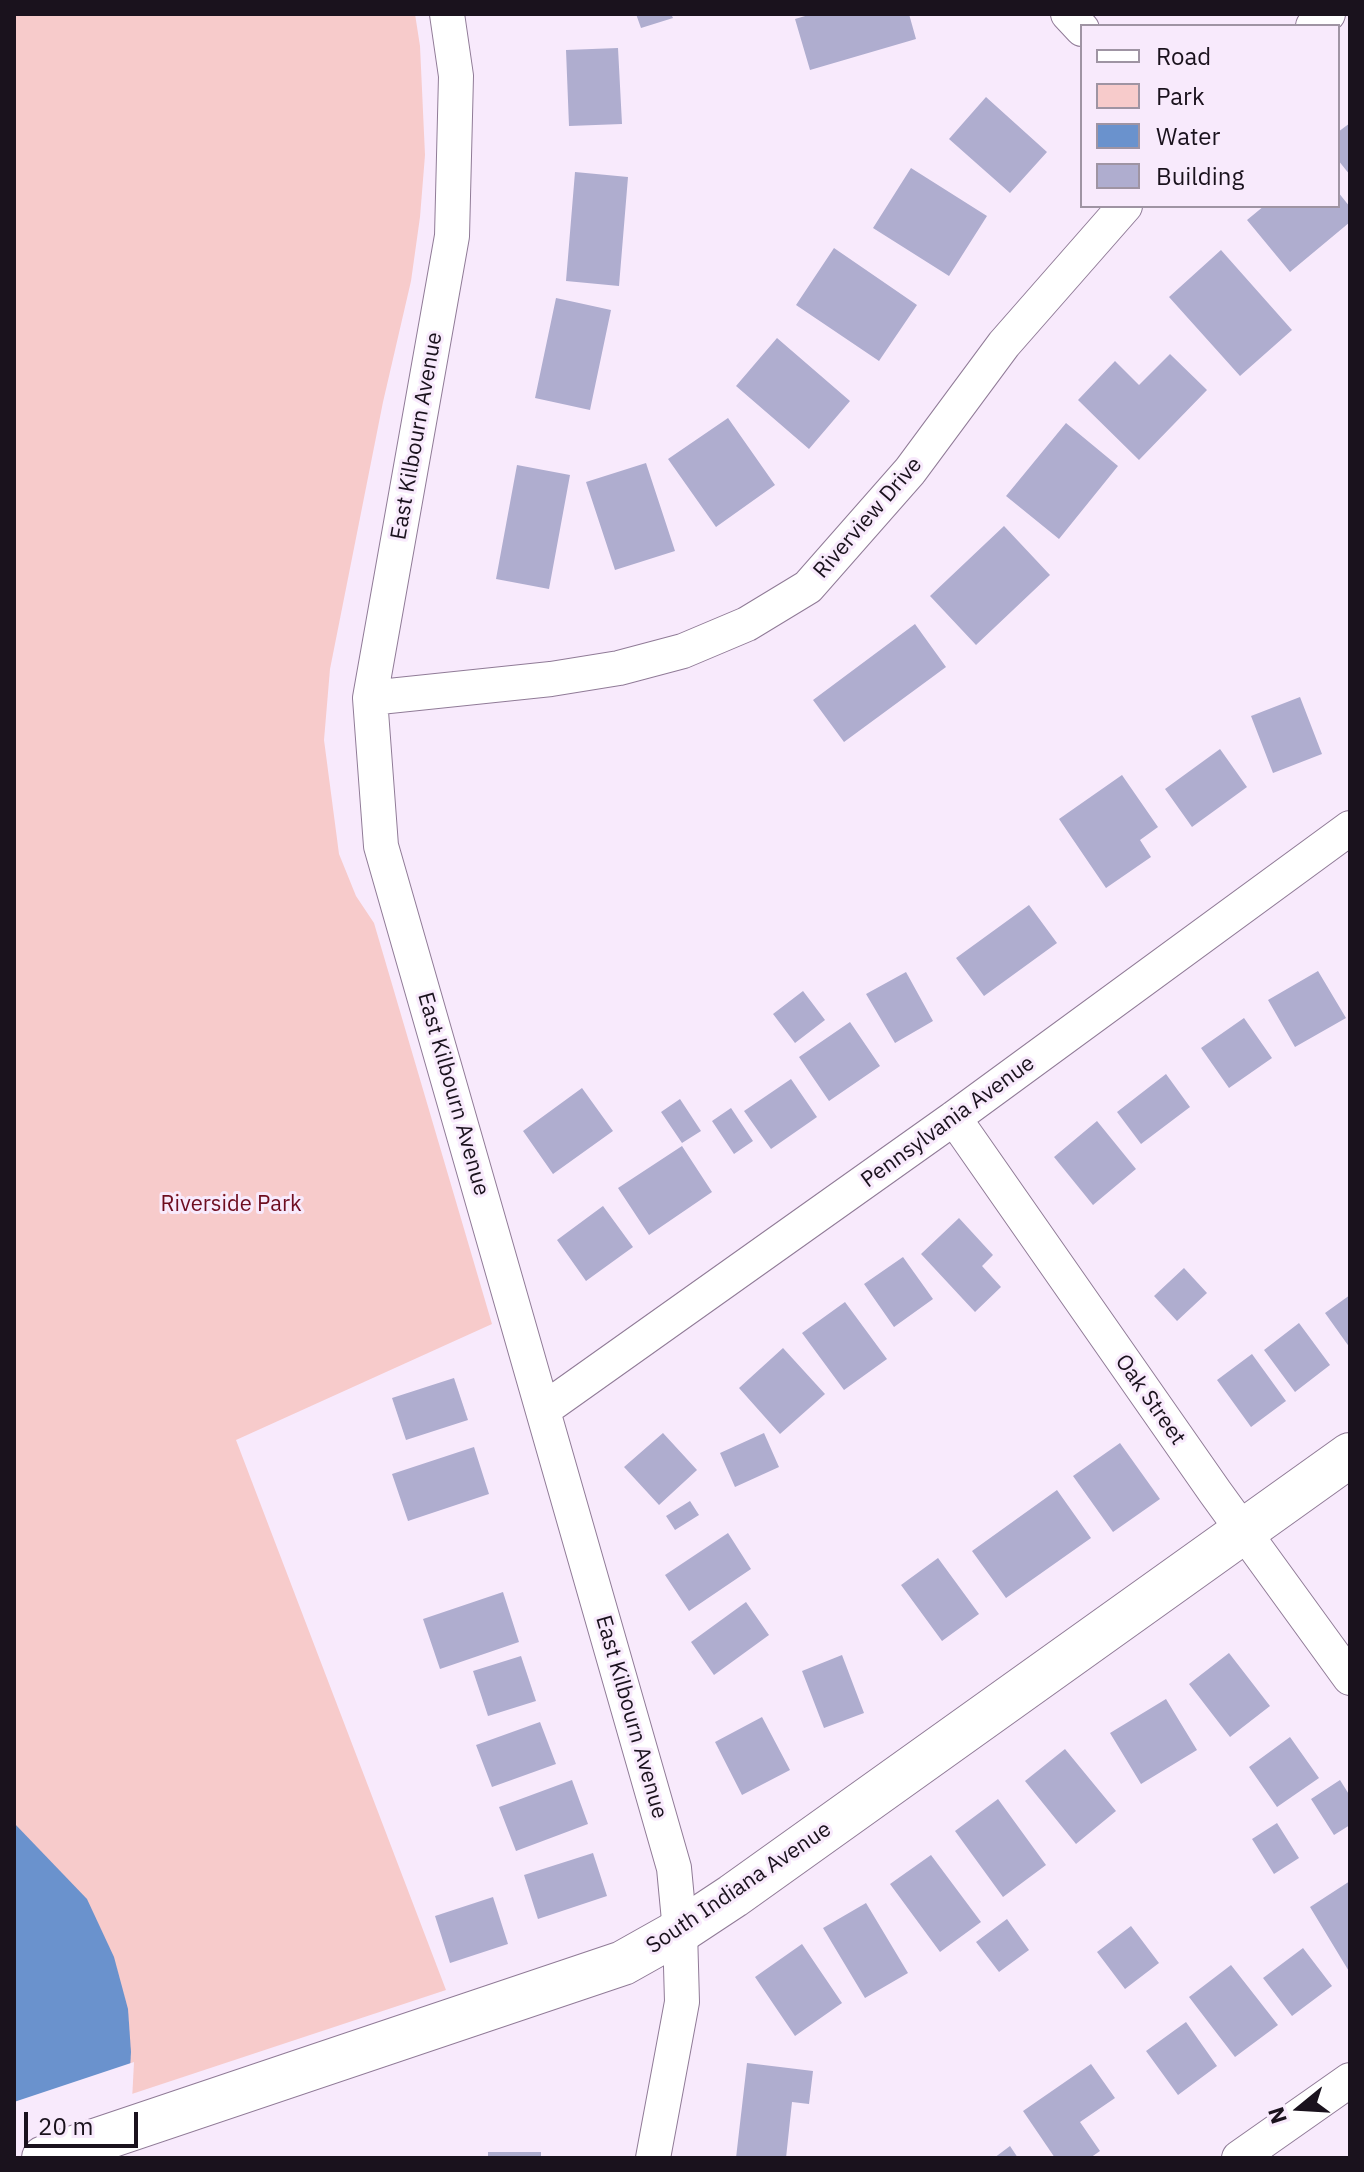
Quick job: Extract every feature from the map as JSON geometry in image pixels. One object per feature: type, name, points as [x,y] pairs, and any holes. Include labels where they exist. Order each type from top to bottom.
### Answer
[{"type":"street","name":"East Kilbourn Avenue","points":[[447,14],[456,76],[452,236],[370,698],[381,846],[674,1868],[682,2002],[653,2158]]},
{"type":"street","name":"Riverview Drive","points":[[370,698],[551,679],[619,668],[683,651],[747,624],[808,587],[910,471],[1004,344],[1123,208]]},
{"type":"street","name":"Pennsylvania Avenue","points":[[543,1410],[954,1118],[1350,828]]},
{"type":"street","name":"Oak Street","points":[[954,1118],[1243,1532],[1350,1678]]},
{"type":"street","name":"South Indiana Avenue","points":[[44,2158],[623,1963],[733,1896],[1350,1455]]},
{"type":"street","points":[[1239,2158],[1350,2080]]},
{"type":"green space","name":"Riverside Park","points":[[14,14],[415,14],[420,46],[425,155],[420,217],[411,281],[383,402],[330,669],[324,740],[339,854],[356,896],[374,923],[492,1324],[236,1440],[446,1990],[14,2133]]},
{"type":"water","points":[[14,1823],[87,1899],[114,1957],[128,2009],[131,2052],[125,2158],[14,2158]]},
{"type":"pier","points":[[134,2062],[129,2158],[14,2158],[14,2102]]},
{"type":"building","points":[[636,14],[671,14],[673,18],[641,28]]},
{"type":"building","points":[[812,14],[909,14],[916,39],[810,70],[795,19]]},
{"type":"building","points":[[618,48],[622,124],[569,126],[566,50]]},
{"type":"building","points":[[986,97],[1047,152],[1010,193],[949,139]]},
{"type":"building","points":[[1350,123],[1350,175],[1340,162],[1340,130]]},
{"type":"building","points":[[911,168],[987,216],[949,276],[873,228]]},
{"type":"building","points":[[575,172],[628,177],[619,286],[566,281]]},
{"type":"building","points":[[1340,194],[1350,207],[1350,222],[1290,272],[1247,220],[1262,208],[1340,208]]},
{"type":"building","points":[[834,248],[917,305],[879,361],[796,305]]},
{"type":"building","points":[[1221,250],[1292,330],[1240,376],[1169,297]]},
{"type":"building","points":[[556,298],[611,310],[590,410],[535,398]]},
{"type":"building","points":[[777,338],[850,401],[809,449],[736,386]]},
{"type":"building","points":[[1170,354],[1207,390],[1139,460],[1078,400],[1115,361],[1139,385]]},
{"type":"building","points":[[728,418],[775,485],[716,527],[668,459]]},
{"type":"building","points":[[1066,423],[1118,466],[1059,539],[1006,496]]},
{"type":"building","points":[[646,463],[675,551],[615,570],[586,482]]},
{"type":"building","points":[[517,465],[570,475],[549,589],[496,579]]},
{"type":"building","points":[[1004,526],[1050,575],[976,645],[930,596]]},
{"type":"building","points":[[915,624],[946,667],[844,742],[813,700]]},
{"type":"building","points":[[1300,697],[1322,754],[1273,773],[1251,716]]},
{"type":"building","points":[[1220,749],[1247,787],[1192,827],[1165,789]]},
{"type":"building","points":[[1122,775],[1158,827],[1140,840],[1151,857],[1106,888],[1059,819]]},
{"type":"building","points":[[1029,905],[1057,943],[984,996],[956,958]]},
{"type":"building","points":[[1318,971],[1346,1018],[1295,1047],[1268,1000]]},
{"type":"building","points":[[906,972],[933,1021],[895,1043],[866,994]]},
{"type":"building","points":[[803,991],[825,1020],[795,1043],[773,1014]]},
{"type":"building","points":[[1244,1018],[1272,1058],[1229,1088],[1201,1048]]},
{"type":"building","points":[[850,1022],[880,1066],[829,1101],[799,1057]]},
{"type":"building","points":[[1166,1074],[1190,1107],[1141,1144],[1117,1112]]},
{"type":"building","points":[[791,1079],[817,1117],[771,1149],[744,1111]]},
{"type":"building","points":[[582,1088],[613,1131],[553,1174],[523,1131]]},
{"type":"building","points":[[680,1099],[701,1131],[682,1143],[661,1112]]},
{"type":"building","points":[[731,1108],[753,1141],[734,1154],[712,1121]]},
{"type":"building","points":[[1097,1121],[1136,1169],[1093,1205],[1054,1157]]},
{"type":"building","points":[[682,1146],[712,1192],[649,1235],[618,1188]]},
{"type":"building","points":[[603,1206],[633,1247],[586,1281],[557,1240]]},
{"type":"building","points":[[959,1218],[993,1255],[982,1266],[1001,1287],[975,1312],[921,1254]]},
{"type":"building","points":[[903,1257],[933,1299],[894,1327],[864,1284]]},
{"type":"building","points":[[1184,1268],[1207,1293],[1177,1321],[1154,1296]]},
{"type":"building","points":[[1350,1295],[1350,1348],[1325,1313]]},
{"type":"building","points":[[845,1302],[887,1359],[844,1390],[802,1333]]},
{"type":"building","points":[[1299,1323],[1330,1365],[1295,1392],[1264,1350]]},
{"type":"building","points":[[783,1348],[825,1394],[780,1434],[739,1388]]},
{"type":"building","points":[[1252,1354],[1286,1401],[1251,1427],[1217,1380]]},
{"type":"building","points":[[454,1378],[468,1420],[406,1440],[392,1398]]},
{"type":"building","points":[[663,1433],[697,1470],[659,1505],[624,1467]]},
{"type":"building","points":[[764,1433],[779,1467],[735,1487],[720,1453]]},
{"type":"building","points":[[1120,1443],[1160,1499],[1113,1532],[1073,1476]]},
{"type":"building","points":[[474,1447],[489,1494],[408,1521],[392,1474]]},
{"type":"building","points":[[1057,1490],[1091,1538],[1006,1598],[972,1551]]},
{"type":"building","points":[[690,1501],[699,1515],[675,1530],[666,1516]]},
{"type":"building","points":[[728,1533],[751,1569],[689,1611],[665,1575]]},
{"type":"building","points":[[938,1558],[979,1614],[942,1641],[901,1585]]},
{"type":"building","points":[[503,1592],[519,1642],[440,1669],[423,1619]]},
{"type":"building","points":[[746,1602],[769,1635],[714,1675],[691,1642]]},
{"type":"building","points":[[1229,1653],[1270,1706],[1230,1737],[1189,1684]]},
{"type":"building","points":[[842,1655],[864,1713],[824,1728],[802,1671]]},
{"type":"building","points":[[521,1656],[536,1701],[488,1716],[473,1671]]},
{"type":"building","points":[[1166,1699],[1197,1750],[1141,1784],[1110,1733]]},
{"type":"building","points":[[762,1717],[790,1770],[742,1795],[715,1742]]},
{"type":"building","points":[[540,1722],[556,1764],[492,1787],[476,1745]]},
{"type":"building","points":[[1290,1737],[1319,1778],[1277,1807],[1249,1767]]},
{"type":"building","points":[[1065,1749],[1116,1811],[1076,1844],[1025,1781]]},
{"type":"building","points":[[572,1780],[588,1824],[516,1851],[499,1807]]},
{"type":"building","points":[[1340,1780],[1350,1796],[1350,1825],[1334,1835],[1311,1799]]},
{"type":"building","points":[[998,1799],[1046,1865],[1003,1897],[955,1831]]},
{"type":"building","points":[[1277,1823],[1299,1858],[1274,1874],[1252,1839]]},
{"type":"building","points":[[593,1853],[607,1896],[538,1919],[524,1875]]},
{"type":"building","points":[[931,1855],[981,1922],[940,1952],[890,1884]]},
{"type":"building","points":[[1350,1881],[1350,1973],[1310,1907]]},
{"type":"building","points":[[493,1897],[508,1944],[450,1963],[435,1916]]},
{"type":"building","points":[[866,1903],[908,1973],[865,1998],[823,1928]]},
{"type":"building","points":[[1007,1919],[1029,1950],[999,1972],[976,1942]]},
{"type":"building","points":[[1131,1926],[1159,1963],[1125,1989],[1097,1952]]},
{"type":"building","points":[[802,1944],[842,2003],[795,2036],[755,1977]]},
{"type":"building","points":[[1303,1948],[1332,1986],[1292,2016],[1263,1978]]},
{"type":"building","points":[[1231,1965],[1278,2025],[1235,2057],[1189,1997]]},
{"type":"building","points":[[1186,2022],[1217,2066],[1178,2095],[1146,2051]]},
{"type":"building","points":[[747,2063],[813,2071],[809,2104],[792,2102],[786,2158],[736,2158]]},
{"type":"building","points":[[1091,2064],[1115,2098],[1080,2122],[1100,2151],[1090,2158],[1055,2158],[1023,2111]]},
{"type":"building","points":[[1010,2146],[1018,2158],[994,2158]]},
{"type":"building","points":[[488,2152],[541,2152],[541,2158],[488,2158]]}]
